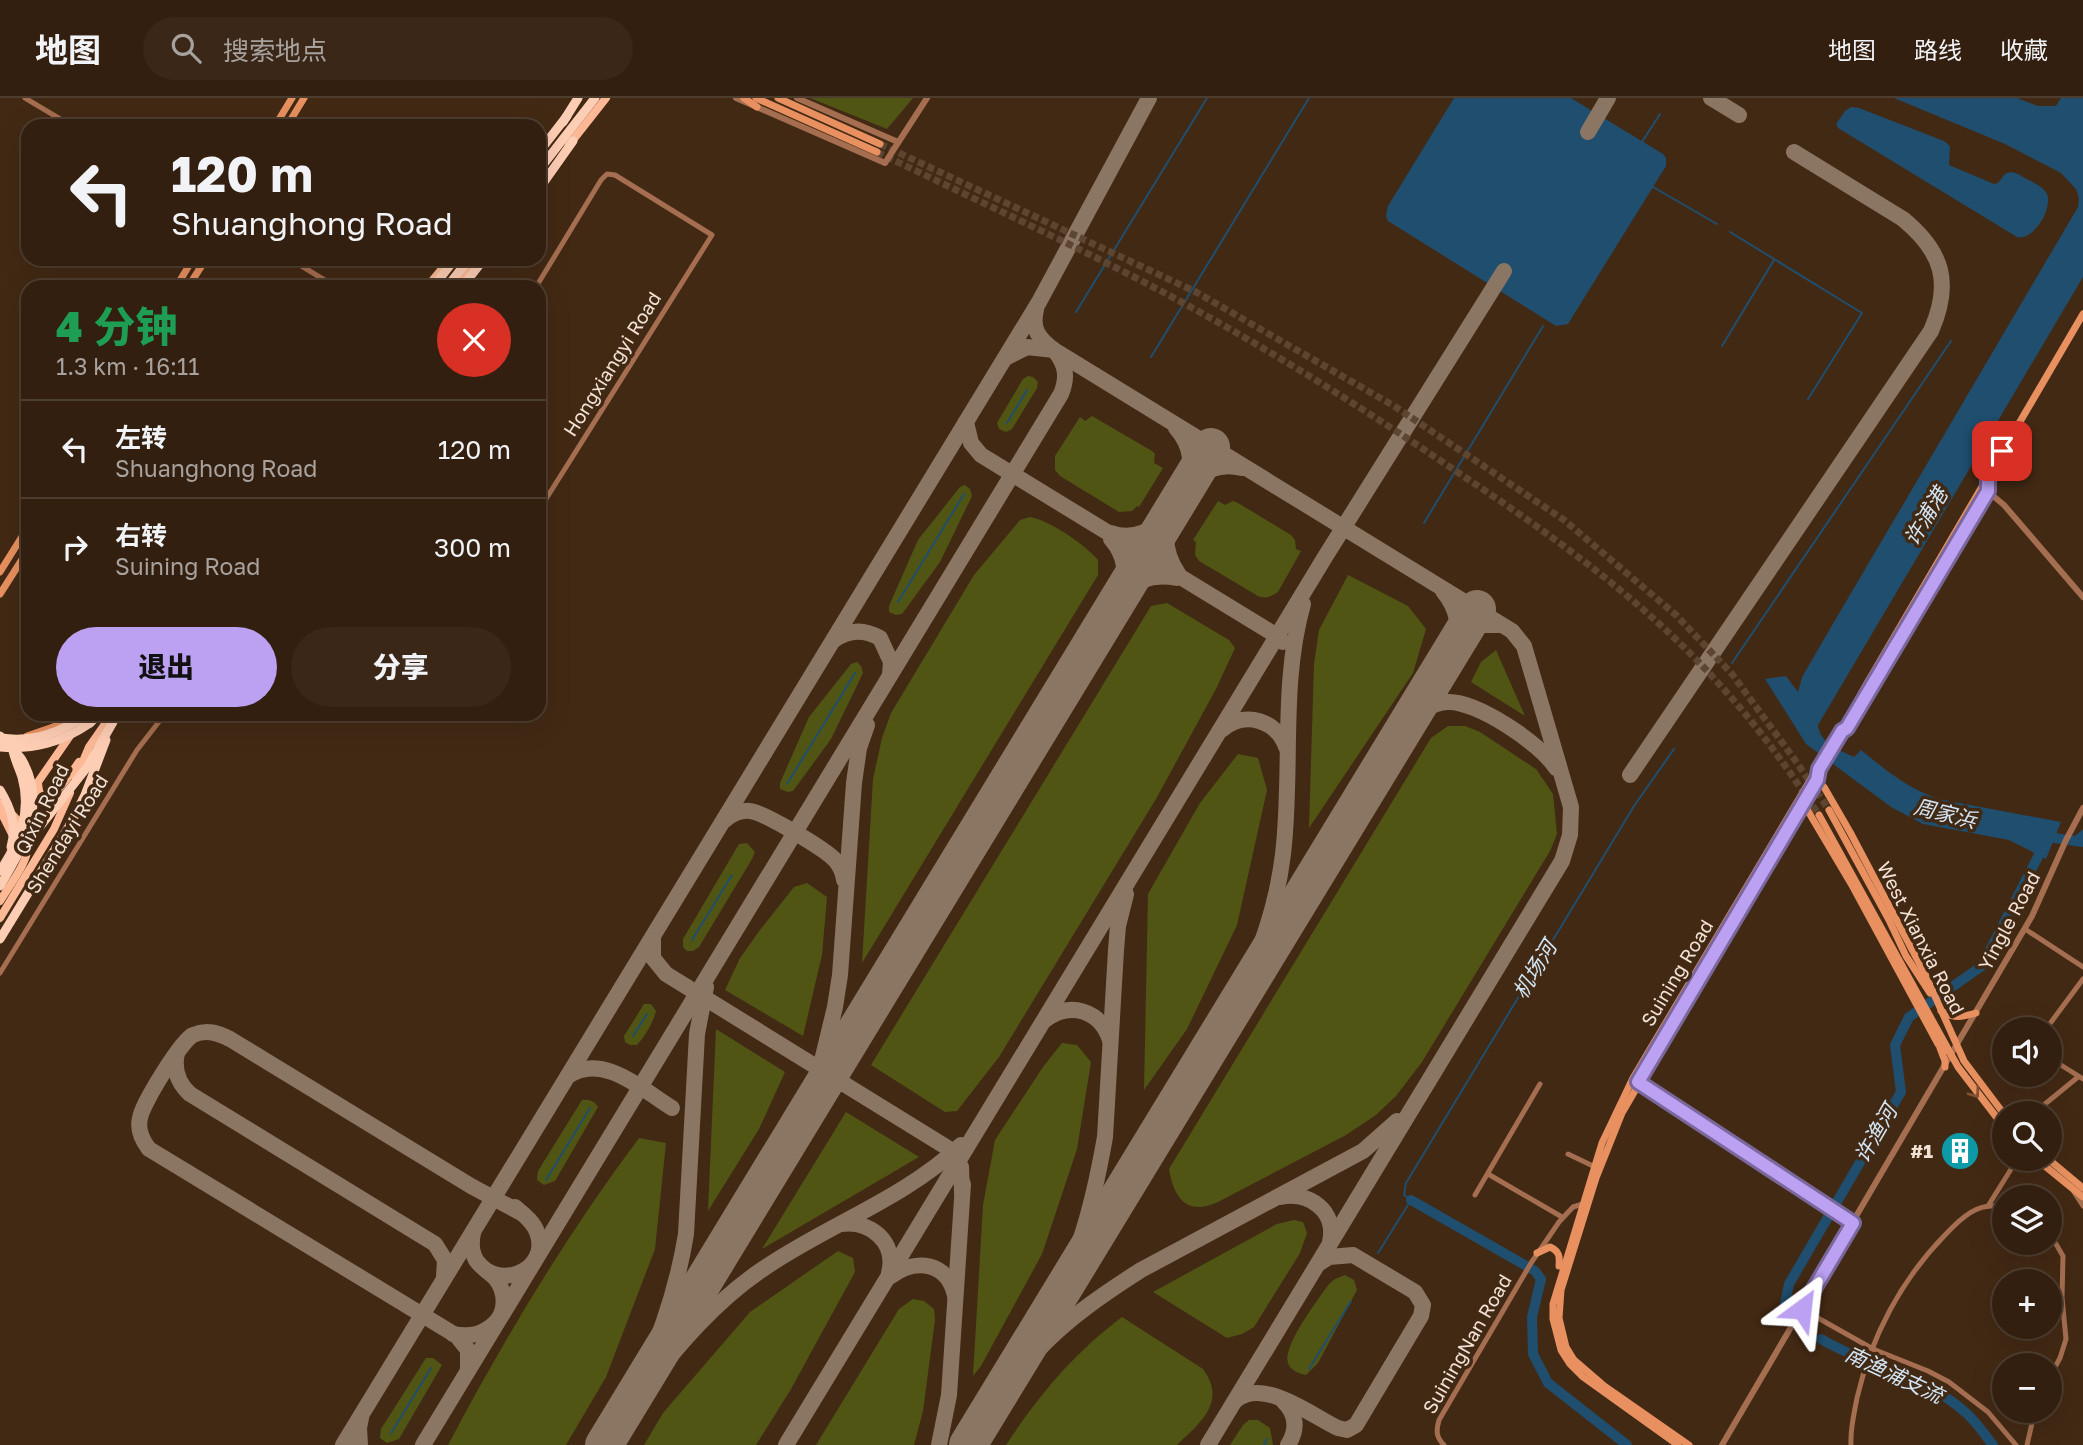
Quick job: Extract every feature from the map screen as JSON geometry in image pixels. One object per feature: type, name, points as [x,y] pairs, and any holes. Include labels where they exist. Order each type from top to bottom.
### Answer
[{"type":"highway","points":[[546,142],[579,98]]},
{"type":"highway","points":[[546,161],[595,98]]},
{"type":"highway","points":[[546,181],[573,141]]},
{"type":"highway","points":[[438,280],[450,266]]},
{"type":"highway","points":[[452,280],[464,266]]},
{"type":"highway","points":[[468,280],[478,266]]},
{"type":"highway","points":[[0,737],[17,740],[44,737],[77,721]]},
{"type":"highway","points":[[0,747],[26,748],[52,743],[72,735],[90,721]]},
{"type":"highway","points":[[21,850],[88,766],[112,721]]},
{"type":"highway","points":[[0,939],[85,795],[113,721]]},
{"type":"highway","points":[[0,737],[20,757],[28,773],[34,802],[30,828],[21,850],[0,886]]},
{"type":"highway","points":[[2,867],[15,848],[23,826],[26,800],[13,751]]},
{"type":"highway","points":[[0,790],[9,805],[14,823],[13,840],[2,867]]},
{"type":"main road","points":[[279,119],[292,98]]},
{"type":"main road","points":[[291,119],[304,98]]},
{"type":"main road","points":[[546,141],[579,98]]},
{"type":"main road","points":[[546,174],[606,98]]},
{"type":"main road","points":[[744,98],[757,107]]},
{"type":"main road","points":[[756,98],[877,152]]},
{"type":"main road","points":[[778,98],[880,144]]},
{"type":"main road","points":[[433,280],[444,266]]},
{"type":"main road","points":[[461,280],[472,266]]},
{"type":"main road","points":[[1986,489],[1988,474],[2083,314]]},
{"type":"main road","name":"Suining Road","points":[[1585,1203],[1593,1166],[1616,1110],[1835,744],[1866,685],[1986,489]]},
{"type":"main road","points":[[0,572],[21,538]]},
{"type":"main road","points":[[0,594],[21,561]]},
{"type":"main road","points":[[0,737],[24,737],[64,721]]},
{"type":"main road","name":"Qixin Road","points":[[82,721],[38,782],[38,789],[42,794],[57,794],[111,721]]},
{"type":"main road","name":"Qixin Road","points":[[0,918],[54,829],[89,747]]},
{"type":"main road","name":"West Xianxia Road","points":[[1815,778],[1824,787],[1898,924],[1957,1045],[1971,1070],[1994,1101]]},
{"type":"main road","name":"West Xianxia Road","points":[[1802,800],[1908,983]]},
{"type":"main road","points":[[0,804],[24,826],[29,839],[27,853],[20,869],[0,901]]},
{"type":"main road","points":[[0,810],[12,831],[2,867]]},
{"type":"main road","points":[[1829,810],[1913,969],[1922,975]]},
{"type":"main road","points":[[1819,816],[1927,1018]]},
{"type":"main road","points":[[1898,924],[1913,969]]},
{"type":"main road","points":[[1940,1010],[1950,1017],[1961,1018],[1976,1013]]},
{"type":"main road","name":"West Xianxia Road","points":[[1927,1018],[1938,1044],[1951,1056]]},
{"type":"main road","name":"West Xianxia Road","points":[[1927,1018],[1977,1095],[1992,1113]]},
{"type":"main road","points":[[1938,1044],[1945,1067]]},
{"type":"main road","name":"Suining Road","points":[[1585,1203],[1636,1080]]},
{"type":"main road","points":[[2062,1170],[2083,1188]]},
{"type":"main road","points":[[2051,1171],[2083,1197]]},
{"type":"main road","points":[[1556,1289],[1585,1203]]},
{"type":"main road","points":[[1585,1203],[1559,1304],[1559,1318],[1566,1347],[1587,1373],[1689,1445]]},
{"type":"main road","points":[[1537,1253],[1550,1247],[1559,1255],[1553,1319],[1561,1350],[1570,1364],[1599,1390],[1678,1445]]},
{"type":"street","points":[[25,98],[60,119]]},
{"type":"street","points":[[736,98],[885,163],[928,98]]},
{"type":"street","points":[[797,98],[898,142]]},
{"type":"street","name":"Hongxiangyi Road","points":[[540,280],[607,174],[615,175],[712,235],[546,499]]},
{"type":"street","points":[[302,266],[324,280]]},
{"type":"street","points":[[1986,489],[2004,505],[2083,597]]},
{"type":"street","name":"Shendayi Road","points":[[0,973],[137,750],[160,721]]},
{"type":"street","name":"Yingle Road","points":[[1722,1445],[2025,929],[2081,811]]},
{"type":"street","points":[[2025,929],[2083,967]]},
{"type":"street","points":[[2055,1017],[2083,979]]},
{"type":"street","points":[[2050,1101],[2080,1078],[2062,1066]]},
{"type":"street","points":[[1636,1080],[1853,1223]]},
{"type":"street","points":[[1475,1195],[1539,1084]]},
{"type":"street","points":[[1568,1154],[1593,1166]]},
{"type":"street","points":[[1988,1206],[2010,1171]]},
{"type":"street","points":[[1488,1174],[1562,1217],[1573,1207],[1585,1203]]},
{"type":"street","points":[[2073,1189],[2083,1206]]},
{"type":"street","points":[[1851,1445],[1850,1432],[1864,1369],[1894,1301],[1929,1251],[1968,1213],[1992,1206]]},
{"type":"street","name":"SuiningNan Road","points":[[1444,1445],[1436,1430],[1439,1420],[1537,1253],[1562,1217]]},
{"type":"street","points":[[2062,1253],[2066,1339],[2062,1353]]},
{"type":"street","points":[[1802,1309],[1872,1350],[1928,1371],[1967,1394],[1988,1412],[2016,1445]]},
{"type":"street","points":[[2026,1445],[2032,1423]]},
{"type":"green space","points":[[810,98],[913,98],[887,129]]},
{"type":"green space","points":[[1028,376],[1038,382],[1037,388],[1012,429],[1006,432],[999,429],[997,423],[1023,379]]},
{"type":"green space","points":[[1092,416],[1152,451],[1155,454],[1154,463],[1163,468],[1139,507],[1132,511],[1119,512],[1060,476],[1055,470],[1055,456],[1080,417],[1085,421]]},
{"type":"green space","points":[[965,485],[972,496],[940,562],[902,614],[889,612],[889,606],[918,540],[960,487]]},
{"type":"green space","points":[[1218,501],[1225,505],[1233,501],[1238,503],[1295,540],[1296,549],[1301,551],[1278,592],[1268,597],[1258,596],[1199,561],[1195,555],[1196,542],[1193,540]]},
{"type":"green space","points":[[1030,517],[1057,528],[1084,547],[1098,560],[1098,575],[862,963],[873,779],[882,738],[891,713],[974,575],[1020,520]]},
{"type":"green space","points":[[1348,575],[1408,606],[1426,629],[1413,673],[1309,828],[1314,664],[1319,630]]},
{"type":"green space","points":[[1167,603],[1229,640],[1235,648],[1216,689],[1156,799],[999,1057],[957,1111],[945,1112],[871,1065],[1151,606]]},
{"type":"green space","points":[[1496,650],[1525,716],[1471,682],[1481,662]]},
{"type":"green space","points":[[857,662],[863,673],[831,739],[793,791],[780,789],[780,783],[809,717],[851,664]]},
{"type":"green space","points":[[1448,726],[1465,726],[1480,732],[1536,769],[1553,794],[1557,834],[1550,851],[1422,1062],[1396,1096],[1376,1115],[1346,1135],[1218,1202],[1207,1206],[1190,1206],[1174,1189],[1169,1169],[1431,738]]},
{"type":"green space","points":[[1238,754],[1258,758],[1267,790],[1237,925],[1187,1029],[1144,1090],[1148,894],[1200,803]]},
{"type":"green space","points":[[747,843],[755,852],[752,859],[699,947],[687,951],[683,947],[683,939],[739,844]]},
{"type":"green space","points":[[807,883],[827,897],[822,955],[803,1036],[725,990],[740,958],[760,930],[794,887]]},
{"type":"green space","points":[[644,1004],[651,1004],[656,1011],[655,1016],[637,1045],[630,1045],[625,1042],[624,1036]]},
{"type":"green space","points":[[716,1029],[785,1072],[759,1129],[708,1211]]},
{"type":"green space","points":[[1062,1043],[1077,1045],[1091,1062],[1077,1149],[1042,1254],[973,1376],[983,1205],[995,1140]]},
{"type":"green space","points":[[582,1100],[592,1101],[598,1107],[555,1181],[544,1185],[537,1180],[538,1171]]},
{"type":"green space","points":[[846,1112],[919,1157],[762,1249]]},
{"type":"green space","points":[[639,1138],[666,1143],[655,1249],[606,1377],[566,1445],[448,1445],[538,1288],[612,1174]]},
{"type":"green space","points":[[1294,1220],[1303,1222],[1307,1233],[1300,1253],[1254,1327],[1242,1334],[1227,1338],[1153,1292],[1277,1224]]},
{"type":"green space","points":[[838,1251],[853,1258],[855,1272],[791,1389],[756,1445],[644,1445],[663,1413],[750,1312]]},
{"type":"green space","points":[[1345,1275],[1354,1280],[1357,1290],[1318,1363],[1306,1375],[1295,1371],[1288,1363],[1288,1355],[1295,1335],[1328,1285]]},
{"type":"green space","points":[[913,1299],[924,1301],[934,1309],[935,1320],[923,1411],[914,1445],[816,1445],[899,1309]]},
{"type":"green space","points":[[1122,1317],[1203,1369],[1210,1381],[1212,1401],[1195,1428],[1177,1445],[1006,1445],[1058,1376],[1088,1345]]},
{"type":"green space","points":[[426,1358],[433,1358],[442,1365],[399,1439],[387,1443],[380,1438],[381,1429]]},
{"type":"green space","points":[[1249,1420],[1258,1420],[1270,1428],[1273,1445],[1230,1445]]},
{"type":"water","points":[[1454,98],[1571,98],[1666,158],[1666,166],[1568,324],[1556,326],[1388,221],[1388,206]]},
{"type":"water","name":"许浦港","points":[[1894,98],[2017,98],[2038,106],[2056,106],[2061,98],[2083,98],[2083,277],[1818,725],[1822,737],[1831,746],[1854,757],[1861,750],[1897,778],[1938,799],[2061,822],[2046,859],[2009,840],[1923,824],[1891,807],[1806,744],[1765,679],[1786,676],[1798,692],[1802,677],[2078,207],[2076,189],[2061,173],[2005,144]]},
{"type":"water","points":[[1851,107],[1944,141],[1950,146],[1949,165],[1994,184],[2010,172],[2037,184],[2045,191],[2048,200],[2041,222],[2030,234],[2017,237],[1838,128],[1836,124]]},
{"type":"waterway","points":[[1076,312],[1207,98]]},
{"type":"waterway","points":[[1151,357],[1309,98]]},
{"type":"waterway","points":[[1642,142],[1660,114]]},
{"type":"waterway","points":[[1653,187],[1717,224]]},
{"type":"waterway","points":[[1730,232],[1862,313],[1808,399]]},
{"type":"waterway","points":[[1722,346],[1774,260]]},
{"type":"waterway","points":[[1424,523],[1543,326]]},
{"type":"waterway","points":[[1732,663],[1951,341]]},
{"type":"waterway","points":[[1007,423],[1027,390]]},
{"type":"waterway","points":[[898,602],[964,494]]},
{"type":"waterway","points":[[787,784],[855,673]]},
{"type":"waterway","name":"机场河","points":[[1378,1253],[1411,1200],[1404,1195],[1406,1183],[1634,806],[1674,749]]},
{"type":"waterway","points":[[2075,840],[2083,833]]},
{"type":"waterway","name":"周家浜","points":[[2041,836],[2083,842]]},
{"type":"waterway","name":"许渔河","points":[[1785,1304],[1789,1284],[1901,1092],[1895,1045],[1909,1017],[1982,966],[2045,843]]},
{"type":"waterway","points":[[692,940],[732,875]]},
{"type":"waterway","points":[[633,1036],[647,1014]]},
{"type":"waterway","points":[[546,1180],[590,1108]]},
{"type":"waterway","name":"机场河","points":[[1411,1200],[1535,1271],[1541,1279],[1532,1317],[1533,1354],[1548,1383],[1627,1445]]},
{"type":"waterway","points":[[1309,1369],[1351,1301]]},
{"type":"waterway","name":"南渔浦支流","points":[[1821,1339],[1915,1381],[1950,1400],[1973,1419],[1993,1445]]},
{"type":"waterway","points":[[391,1433],[431,1368]]},
{"type":"waterway","points":[[1264,1445],[1267,1439]]},
{"type":"taxiway","points":[[343,1445],[1039,302],[1149,98]]},
{"type":"taxiway","points":[[1588,132],[1608,98]]},
{"type":"taxiway","points":[[1711,98],[1739,115]]},
{"type":"taxiway","points":[[1630,775],[1931,331],[1937,314],[1941,298],[1940,269],[1935,256],[1917,231],[1903,219],[1794,152]]},
{"type":"taxiway","points":[[786,1445],[1325,557],[1504,271]]},
{"type":"taxiway","points":[[1036,310],[1035,323],[1038,333],[1054,350],[1512,631],[1524,646],[1571,807],[1570,835],[1562,861],[1208,1445]]},
{"type":"taxiway","points":[[423,1445],[1061,394],[1065,371],[1054,350],[1027,347],[1007,357]]},
{"type":"taxiway","points":[[966,422],[971,443],[981,455],[1283,642]]},
{"type":"taxiway","points":[[1176,428],[1190,456],[1186,488]]},
{"type":"taxiway","points":[[1186,488],[1211,469],[1226,466],[1242,468]]},
{"type":"taxiway","points":[[1171,513],[1166,529],[1166,545],[1179,575]]},
{"type":"taxiway","points":[[1111,533],[1127,536],[1143,533],[1169,515]]},
{"type":"taxiway","points":[[1111,539],[1123,559],[1124,581],[1120,596]]},
{"type":"taxiway","points":[[1118,601],[1130,588],[1144,580],[1177,578]]},
{"type":"taxiway","points":[[1443,591],[1456,618],[1454,648]]},
{"type":"taxiway","points":[[1227,1020],[1263,940],[1280,876],[1286,823],[1289,697],[1296,635],[1303,604]]},
{"type":"taxiway","points":[[1461,636],[1477,625],[1500,625]]},
{"type":"taxiway","points":[[834,640],[857,632],[880,638],[891,662],[890,675]]},
{"type":"taxiway","points":[[1409,722],[1436,704],[1459,703],[1507,725],[1537,747],[1556,768]]},
{"type":"taxiway","points":[[1223,729],[1241,720],[1259,721],[1275,731],[1286,747]]},
{"type":"taxiway","points":[[780,1157],[820,1069],[835,1007],[840,975],[854,783],[859,748],[867,725]]},
{"type":"taxiway","points":[[725,820],[736,813],[746,811],[767,818],[829,855],[840,867],[844,880]]},
{"type":"taxiway","points":[[1042,1323],[1081,1238],[1092,1201],[1105,1137],[1118,926],[1126,894]]},
{"type":"taxiway","points":[[653,938],[653,958],[666,974],[951,1150],[961,1167],[962,1192]]},
{"type":"taxiway","points":[[628,1407],[663,1323],[682,1257],[686,1234],[697,1034],[706,987]]},
{"type":"taxiway","points":[[1045,1020],[1064,1011],[1083,1012],[1092,1015],[1099,1022],[1110,1040]]},
{"type":"taxiway","points":[[468,1369],[468,1350],[457,1336],[149,1149],[140,1131],[142,1111],[187,1040],[198,1033],[217,1034],[230,1039],[471,1186],[523,1214]]},
{"type":"taxiway","points":[[177,1053],[177,1076],[190,1094],[435,1244],[445,1260],[444,1277]]},
{"type":"taxiway","points":[[568,1076],[595,1068],[608,1071],[622,1076],[672,1108]]},
{"type":"taxiway","points":[[983,1422],[1031,1357],[1087,1306],[1141,1270],[1363,1151],[1397,1121]]},
{"type":"taxiway","points":[[643,1389],[698,1324],[729,1295],[788,1253],[915,1181],[961,1145]]},
{"type":"taxiway","points":[[939,1445],[949,1395],[963,1184]]},
{"type":"taxiway","points":[[1280,1197],[1301,1197],[1318,1206],[1329,1221],[1330,1242]]},
{"type":"taxiway","points":[[487,1271],[508,1276],[518,1273],[527,1269],[538,1253],[537,1232],[515,1207]]},
{"type":"taxiway","points":[[841,1224],[862,1226],[879,1235],[889,1252],[889,1273]]},
{"type":"taxiway","points":[[453,1334],[470,1335],[485,1331],[498,1319],[503,1308],[499,1284],[474,1257],[473,1233]]},
{"type":"taxiway","points":[[1235,1401],[1246,1394],[1273,1395],[1338,1428],[1347,1430],[1356,1425],[1421,1316],[1423,1305],[1415,1292],[1353,1255],[1329,1257],[1318,1264]]},
{"type":"taxiway","points":[[891,1276],[911,1267],[930,1266],[946,1276],[955,1296]]},
{"type":"taxiway","points":[[1283,1401],[1291,1411],[1295,1427],[1288,1445]]},
{"type":"taxiway","points":[[360,1445],[361,1418]]},
{"type":"runway","points":[[604,1445],[1211,447]]},
{"type":"runway","points":[[968,1445],[1477,609]]},
{"type":"tunnel","points":[[880,144],[1196,292],[1394,406],[1564,520],[1676,615],[1732,674],[1829,810]]},
{"type":"tunnel","points":[[877,152],[1110,265],[1223,325],[1364,410],[1533,524],[1632,600],[1692,656],[1760,732],[1819,815]]},
{"type":"place","name":"#1","points":[[1960,1151]]},
{"type":"route","points":[[1802,1309],[1853,1223],[1638,1082],[1817,780],[1819,769],[1842,731],[1847,728],[1988,491],[1988,474],[2002,451]]}]
